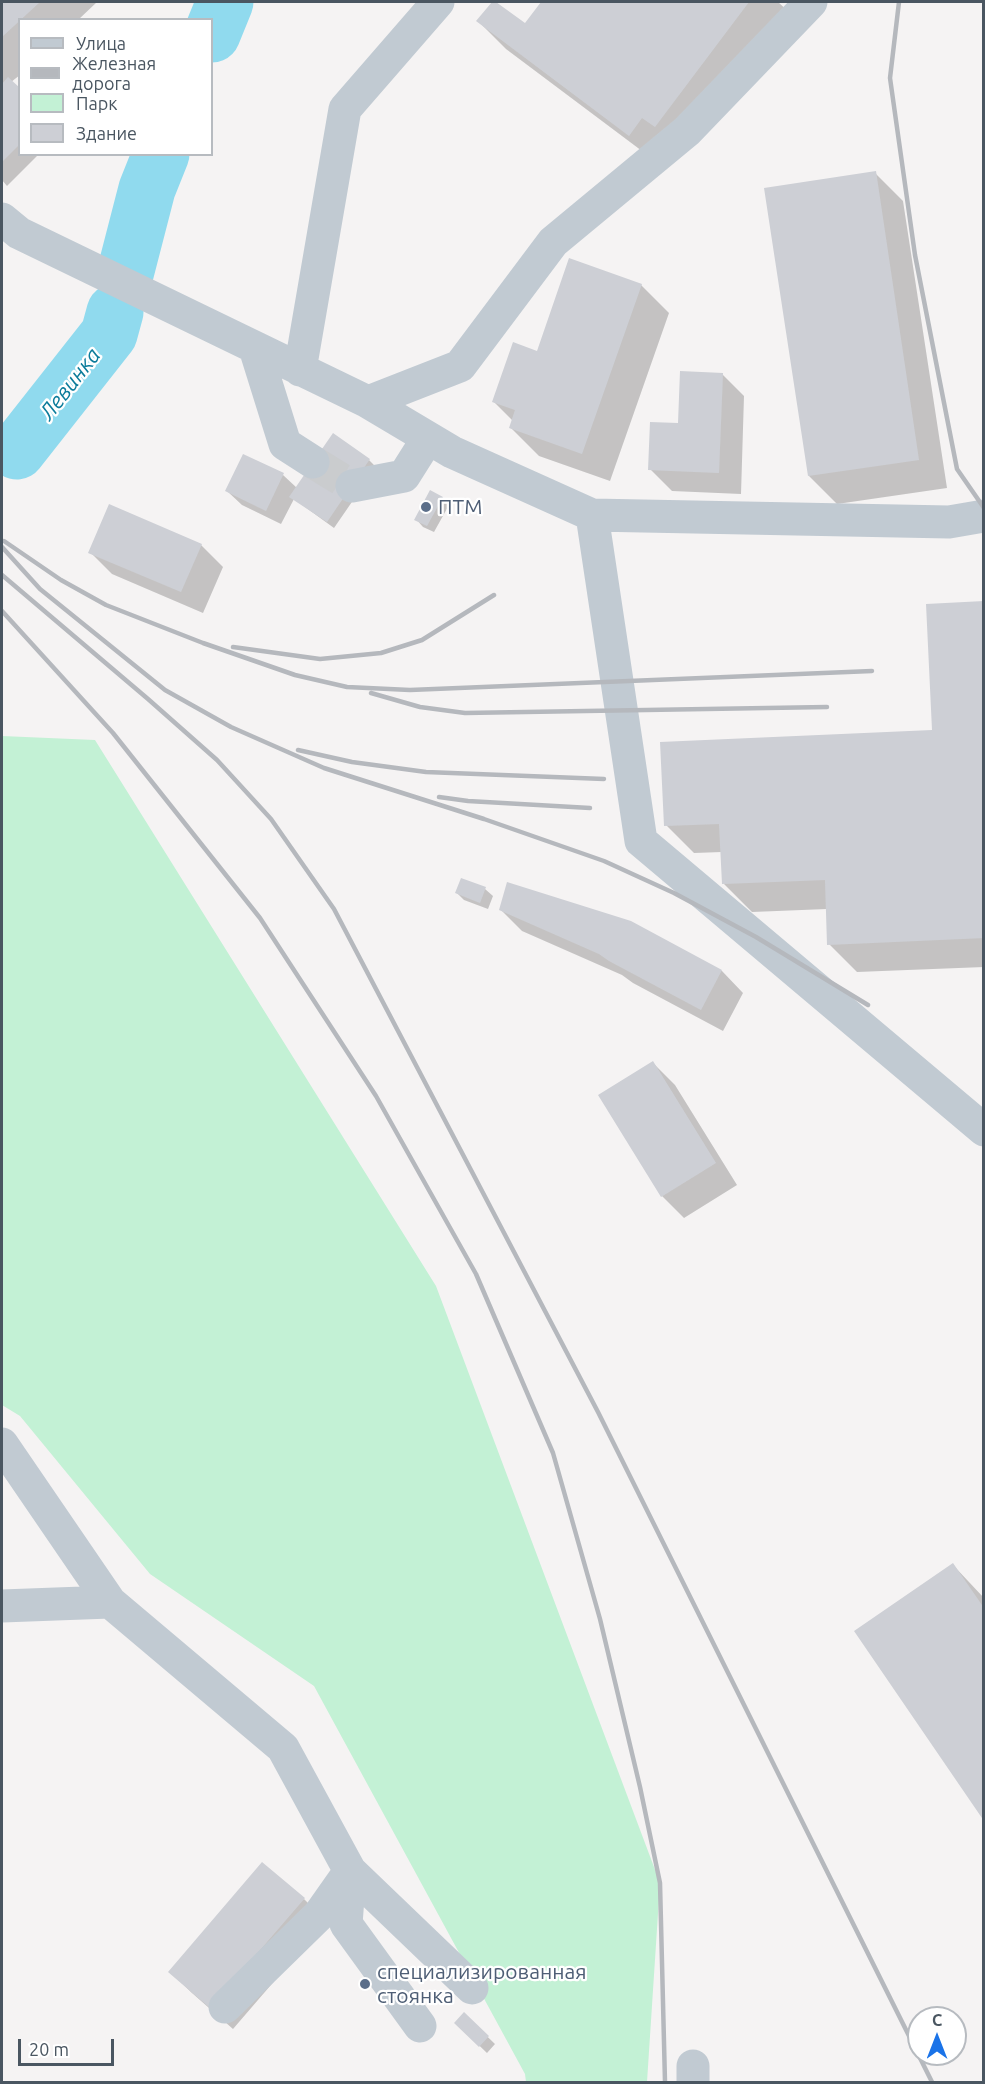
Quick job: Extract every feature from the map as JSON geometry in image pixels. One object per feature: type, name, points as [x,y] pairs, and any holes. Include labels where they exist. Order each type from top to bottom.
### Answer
[{"type":"lane","points":[[300,370],[345,109],[438,2]]},
{"type":"lane","points":[[368,402],[460,366],[553,243],[687,130],[811,2]]},
{"type":"lane","points":[[2,219],[19,233],[368,402],[452,452],[592,515],[949,522],[984,516]]},
{"type":"lane","points":[[255,348],[285,444],[313,462]]},
{"type":"lane","points":[[352,486],[404,476],[428,438]]},
{"type":"lane","points":[[592,515],[641,841],[984,1130]]},
{"type":"lane","points":[[2,1444],[110,1602],[283,1748],[350,1871],[472,1988]]},
{"type":"lane","points":[[2,1606],[110,1602]]},
{"type":"lane","points":[[225,2007],[319,1915],[350,1871]]},
{"type":"lane","points":[[350,1871],[346,1924],[420,2026]]},
{"type":"green space","points":[[2,736],[95,740],[436,1286],[660,1883],[647,2082],[526,2082],[525,2074],[314,1686],[150,1574],[20,1416],[2,1405]]},
{"type":"building","points":[[2,2],[40,2],[23,18],[18,18],[18,22],[2,37]]},
{"type":"building","points":[[492,2],[496,2],[525,23],[541,2],[749,2],[655,127],[642,118],[629,136],[476,21]]},
{"type":"building","points":[[8,77],[18,86],[18,146],[2,162],[2,84]]},
{"type":"building","points":[[876,171],[919,460],[808,476],[764,188]]},
{"type":"building","points":[[569,258],[642,284],[582,454],[509,428],[515,410],[492,402],[513,342],[537,351]]},
{"type":"building","points":[[680,371],[723,373],[719,473],[648,470],[650,422],[678,423]]},
{"type":"building","points":[[333,433],[370,459],[327,522],[289,497]]},
{"type":"building","points":[[243,454],[284,473],[266,511],[225,491]]},
{"type":"building","points":[[430,490],[443,497],[427,526],[414,520]]},
{"type":"building","points":[[109,504],[202,544],[181,592],[88,553]]},
{"type":"building","points":[[984,601],[984,938],[827,945],[825,880],[722,884],[719,824],[664,826],[660,742],[932,730],[926,604]]},
{"type":"building","points":[[461,878],[486,887],[480,903],[455,893]]},
{"type":"building","points":[[507,882],[631,921],[722,970],[701,1010],[599,954],[499,910]]},
{"type":"building","points":[[653,1061],[716,1163],[661,1197],[598,1095]]},
{"type":"building","points":[[953,1563],[984,1608],[984,1821],[854,1631]]},
{"type":"building","points":[[262,1862],[305,1898],[210,2008],[168,1972]]},
{"type":"building","points":[[464,2012],[489,2036],[479,2047],[454,2023]]},
{"type":"waterway","name":"Левинка","points":[[213,32],[225,2]]},
{"type":"waterway","name":"Левинка","points":[[124,278],[147,189],[160,156]]},
{"type":"waterway","name":"Левинка","points":[[17,451],[109,334],[115,312]]},
{"type":"tunnel","points":[[313,462],[352,486]]},
{"type":"railway","points":[[899,2],[890,78],[915,255],[957,469],[984,508]]},
{"type":"railway","points":[[4,541],[61,580],[106,605],[203,643],[295,675],[347,687],[410,690],[872,671]]},
{"type":"railway","points":[[2,547],[40,589],[165,690],[231,727],[324,768],[484,819],[604,861],[674,893],[756,937],[868,1005]]},
{"type":"railway","points":[[2,575],[217,760],[271,819],[334,909],[598,1412],[932,2082]]},
{"type":"railway","points":[[233,647],[320,659],[381,653],[422,640],[494,595]]},
{"type":"railway","points":[[2,611],[113,733],[260,918],[376,1096],[476,1274],[553,1453],[600,1619],[640,1787],[660,1883],[665,2082]]},
{"type":"railway","points":[[371,693],[420,707],[465,713],[827,707]]},
{"type":"railway","points":[[298,750],[352,762],[426,772],[604,779]]},
{"type":"railway","points":[[439,797],[468,801],[590,808]]},
{"type":"place","name":"ПТМ","points":[[426,507]]},
{"type":"place","name":"специализированная стоянка","points":[[365,1984]]}]
